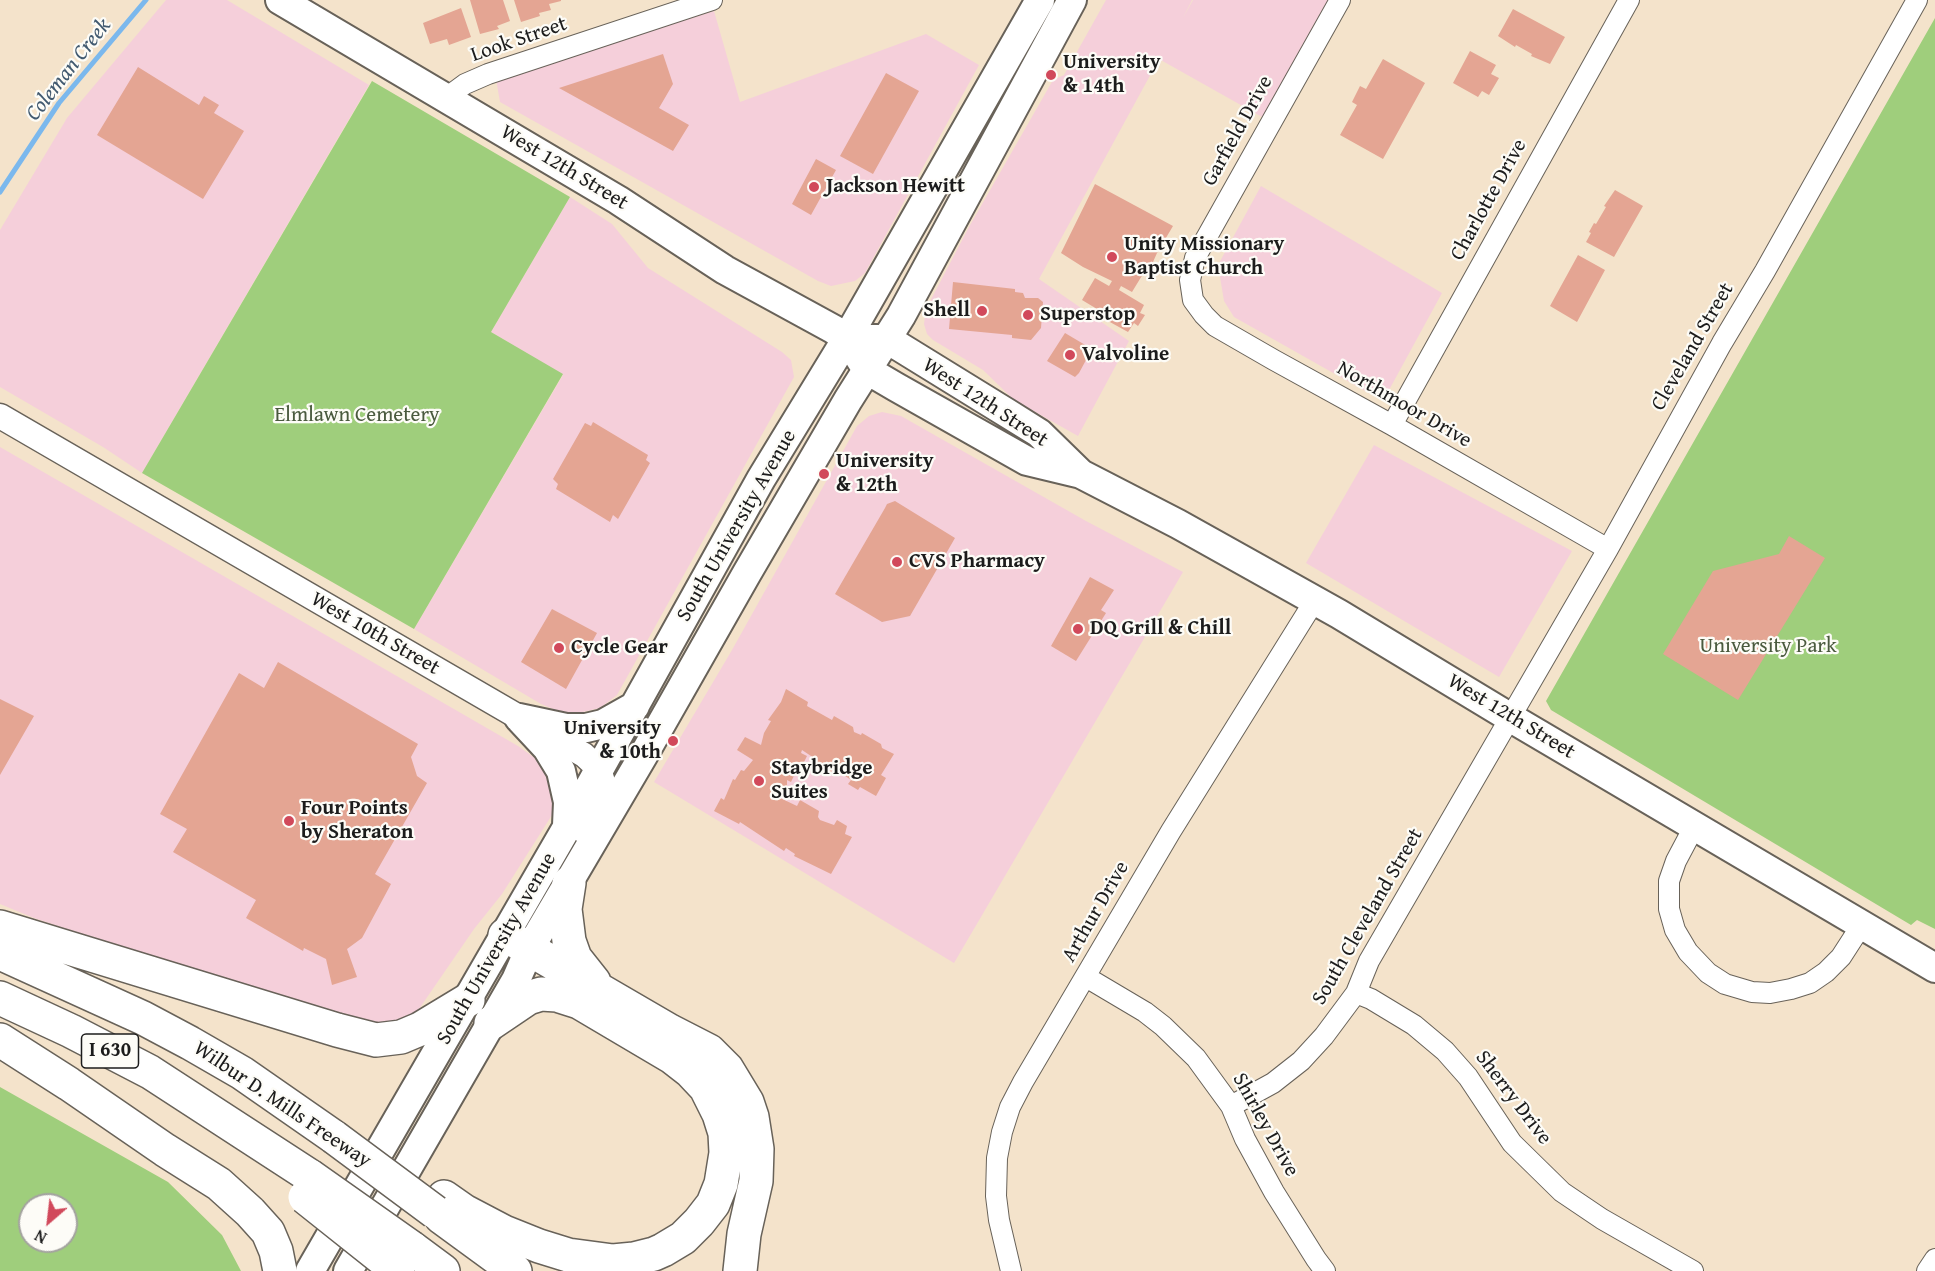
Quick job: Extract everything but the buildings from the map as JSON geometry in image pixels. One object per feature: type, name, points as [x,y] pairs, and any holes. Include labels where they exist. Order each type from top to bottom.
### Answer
[{"type":"highway","points":[[569,883],[565,909],[569,941],[575,958],[598,989]]},
{"type":"highway","points":[[0,927],[336,1030],[376,1040],[401,1037],[420,1029],[468,1000]]},
{"type":"highway","points":[[526,936],[598,989],[709,1051],[727,1069],[741,1089],[752,1117],[757,1168],[744,1234],[740,1271]]},
{"type":"highway","name":"Wilbur D. Mills Freeway","points":[[0,953],[143,1018],[190,1043],[242,1073],[347,1146],[439,1204]]},
{"type":"highway","points":[[439,1204],[464,1210],[504,1232],[539,1246],[568,1255],[613,1261],[654,1254],[683,1238],[713,1204],[721,1184],[726,1153],[719,1114],[706,1088],[672,1057],[579,1002],[556,995],[541,994],[528,998],[491,1023]]},
{"type":"highway","name":"Wilbur D. Mills Freeway","points":[[0,998],[71,1031],[150,1072],[214,1114],[405,1260],[443,1271]]},
{"type":"highway","points":[[0,1040],[219,1184],[250,1212],[267,1232],[276,1251],[280,1271]]},
{"type":"highway","points":[[439,1204],[514,1271]]},
{"type":"main road","name":"West 12th Street","points":[[280,0],[658,224],[725,270],[847,338],[887,339],[1039,433],[1081,474]]},
{"type":"main road","name":"South University Avenue","points":[[348,1271],[516,980],[526,936],[566,828],[761,479],[847,338],[1040,0]]},
{"type":"main road","name":"South University Avenue","points":[[310,1271],[468,1000],[526,936],[569,883],[753,563],[887,339],[1072,0]]},
{"type":"main road","name":"West 12th Street","points":[[847,338],[867,370],[1027,461],[1081,474],[1178,524],[1315,600],[1935,968]]},
{"type":"main road","points":[[519,718],[566,728],[586,728],[603,724],[637,704]]},
{"type":"main road","points":[[519,718],[547,748],[561,771],[568,802],[566,828]]},
{"type":"street","name":"Look Street","points":[[447,98],[465,84],[488,74],[712,0]]},
{"type":"street","name":"Garfield Drive","points":[[1191,289],[1190,280],[1195,258],[1340,0]]},
{"type":"street","name":"Charlotte Drive","points":[[1392,425],[1629,0]]},
{"type":"street","name":"Cleveland Street","points":[[1511,718],[1917,0]]},
{"type":"street","name":"Northmoor Drive","points":[[1191,289],[1197,307],[1215,326],[1608,549]]},
{"type":"street","name":"West 10th Street","points":[[0,416],[584,755],[600,769]]},
{"type":"street","name":"Arthur Drive","points":[[1011,1271],[996,1196],[996,1171],[1002,1132],[1010,1107],[1171,831],[1315,600]]},
{"type":"street","name":"South Cleveland Street","points":[[1231,1106],[1273,1083],[1301,1061],[1324,1036],[1356,993],[1369,961],[1511,718]]},
{"type":"street","points":[[526,936],[598,804],[603,782],[600,769]]},
{"type":"street","points":[[1694,827],[1676,861],[1669,881],[1669,909],[1675,930],[1688,952],[1708,973],[1725,984],[1752,992],[1770,993],[1810,983],[1842,957],[1862,926]]},
{"type":"street","name":"Shirley Drive","points":[[1086,977],[1145,1012],[1164,1026],[1196,1058],[1231,1106],[1245,1139],[1274,1192],[1325,1271]]},
{"type":"street","name":"Sherry Drive","points":[[1356,993],[1371,999],[1414,1025],[1445,1051],[1468,1077],[1512,1143],[1562,1192],[1602,1219],[1693,1271]]},
{"type":"street","points":[[1927,1271],[1935,1259]]},
{"type":"shaded area","points":[[166,0],[227,0],[369,85],[142,473],[103,447],[0,387],[0,230],[67,118]]},
{"type":"shaded area","points":[[1106,0],[1192,0],[1183,18],[1193,0],[1340,0],[1271,122],[1159,59],[1039,279],[1129,341],[1078,436],[1014,400],[983,370],[933,340],[927,334],[924,324],[926,309],[969,227],[1053,80],[1064,75]]},
{"type":"shaded area","points":[[714,11],[740,102],[926,34],[979,65],[865,273],[855,281],[831,286],[818,281],[500,102],[496,79]]},
{"type":"shaded area","points":[[1261,186],[1442,293],[1389,390],[1374,396],[1234,317],[1224,301],[1218,265]]},
{"type":"shaded area","points":[[570,197],[612,224],[648,268],[782,352],[791,360],[794,377],[617,695],[600,708],[574,714],[563,713],[541,704],[414,629],[563,375],[491,332]]},
{"type":"shaded area","points":[[882,412],[901,416],[1086,521],[1183,572],[954,963],[654,782],[732,650],[857,426],[869,416]]},
{"type":"shaded area","points":[[1374,445],[1572,551],[1499,677],[1306,563]]},
{"type":"shaded area","points":[[0,447],[518,746],[546,766],[554,805],[552,815],[502,894],[474,929],[408,1025],[384,1035],[34,918],[0,904]]},
{"type":"green space","name":"University Park","points":[[1935,18],[1935,929],[1917,920],[1911,925],[1551,710],[1546,701]]},
{"type":"green space","name":"Elmlawn Cemetery","points":[[372,81],[570,197],[491,332],[563,374],[414,629],[142,473]]},
{"type":"green space","points":[[0,1087],[168,1182],[222,1235],[241,1271],[0,1271]]},
{"type":"waterway","name":"Coleman Creek","points":[[0,192],[59,103],[146,0]]},
{"type":"place","name":"University & 14th","points":[[1051,75]]},
{"type":"place","name":"Jackson Hewitt","points":[[814,187]]},
{"type":"place","name":"Unity Missionary Baptist Church","points":[[1112,257]]},
{"type":"place","name":"Shell","points":[[982,311]]},
{"type":"place","name":"Superstop","points":[[1028,315]]},
{"type":"place","name":"Valvoline","points":[[1070,355]]},
{"type":"place","name":"University & 12th","points":[[824,474]]},
{"type":"place","name":"CVS Pharmacy","points":[[897,562]]},
{"type":"place","name":"DQ Grill & Chill","points":[[1078,629]]},
{"type":"place","name":"Cycle Gear","points":[[559,648]]},
{"type":"place","name":"University & 10th","points":[[673,741]]},
{"type":"place","name":"Staybridge Suites","points":[[759,781]]},
{"type":"place","name":"Four Points by Sheraton","points":[[289,821]]}]
